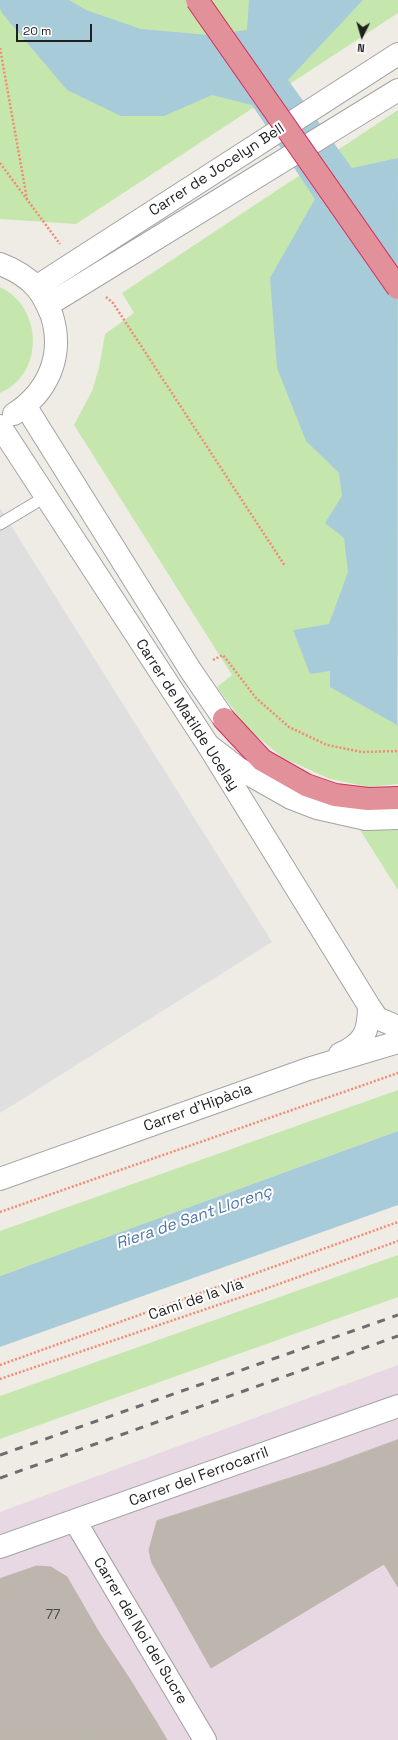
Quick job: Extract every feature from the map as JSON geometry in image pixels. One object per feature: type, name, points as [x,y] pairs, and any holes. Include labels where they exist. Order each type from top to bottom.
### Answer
[{"type":"highway","points":[[197,0],[398,288]]},
{"type":"highway","points":[[224,719],[262,760],[306,785],[335,795],[368,799],[398,798]]},
{"type":"street","name":"Carrer de Jocelyn Bell","points":[[36,287],[398,54]]},
{"type":"street","name":"Carrer de Jocelyn Bell","points":[[48,305],[398,90]]},
{"type":"street","points":[[0,264],[18,272],[36,287],[48,305],[56,332],[55,360],[44,386],[26,407],[0,420]]},
{"type":"street","name":"Carrer de Matilde Ucelay","points":[[26,407],[191,670],[224,719]]},
{"type":"street","name":"Carrer de Matilde Ucelay","points":[[0,426],[45,498],[208,744],[369,1006],[377,1018],[398,1027]]},
{"type":"street","points":[[208,744],[238,768],[291,798],[317,808],[366,819],[398,818]]},
{"type":"street","points":[[308,1069],[347,1051],[363,1038],[369,1024],[369,1006]]},
{"type":"street","name":"Carrer d'Hipàcia","points":[[0,1179],[308,1069],[398,1042]]},
{"type":"street","name":"Carrer del Ferrocarril","points":[[0,1548],[398,1406]]},
{"type":"street","name":"Carrer del Noi del Sucre","points":[[75,1521],[205,1740]]},
{"type":"lane","points":[[0,524],[45,498]]},
{"type":"path","points":[[0,48],[27,199]]},
{"type":"path","points":[[0,163],[74,263]]},
{"type":"path","points":[[86,282],[113,304],[285,566]]},
{"type":"path","points":[[191,670],[224,655],[256,698],[289,727],[327,745],[362,752],[398,751]]},
{"type":"path","points":[[0,1212],[398,1073]]},
{"type":"path","points":[[0,1365],[398,1222]]},
{"type":"path","name":"Camí de la Via","points":[[0,1379],[266,1289],[398,1242]]},
{"type":"shaded area","points":[[0,508],[272,942],[0,1113]]},
{"type":"shaded area","points":[[398,1365],[398,1740],[0,1740],[0,1512]]},
{"type":"green space","points":[[0,0],[398,0],[398,13],[76,224],[0,219]]},
{"type":"green space","points":[[398,110],[398,784],[369,787],[330,779],[283,758],[247,728],[217,687],[232,675],[74,425],[92,391],[99,368],[105,334],[134,313],[122,293]]},
{"type":"green space","points":[[0,287],[14,297],[24,309],[31,324],[33,340],[31,356],[25,371],[15,384],[0,393]]},
{"type":"green space","points":[[398,827],[398,890],[360,830]]},
{"type":"green space","points":[[398,1090],[398,1131],[0,1276],[0,1231]]},
{"type":"green space","points":[[398,1255],[398,1297],[0,1439],[0,1396]]},
{"type":"water","points":[[0,0],[69,0],[86,10],[141,29],[209,35],[247,30],[249,0],[363,0],[288,80],[352,168],[398,158],[397,725],[330,687],[330,671],[310,674],[293,630],[329,624],[348,572],[344,538],[325,523],[342,496],[339,473],[306,441],[277,368],[270,278],[315,199],[252,105],[212,95],[164,116],[121,116],[67,90],[2,13],[0,9]]},
{"type":"water","name":"Riera de Sant Llorenç","points":[[398,1131],[398,1205],[0,1347],[0,1276]]},
{"type":"building","points":[[398,1440],[398,1587],[325,1467]]},
{"type":"building","points":[[325,1467],[384,1564],[211,1668],[152,1563],[149,1550],[157,1521]]},
{"type":"building","points":[[37,1566],[51,1567],[67,1577],[11,1613],[0,1593],[0,1579]]},
{"type":"building","points":[[67,1577],[100,1634],[41,1668],[11,1613]]},
{"type":"building","points":[[0,1593],[41,1668],[80,1740],[0,1740]]},
{"type":"building","points":[[100,1634],[129,1678],[66,1715],[41,1668]]},
{"type":"building","points":[[129,1678],[157,1723],[129,1740],[80,1740],[66,1715]]},
{"type":"building","points":[[157,1723],[167,1740],[129,1740]]},
{"type":"railway","points":[[0,1455],[398,1315]]},
{"type":"railway","points":[[0,1478],[398,1336]]}]
